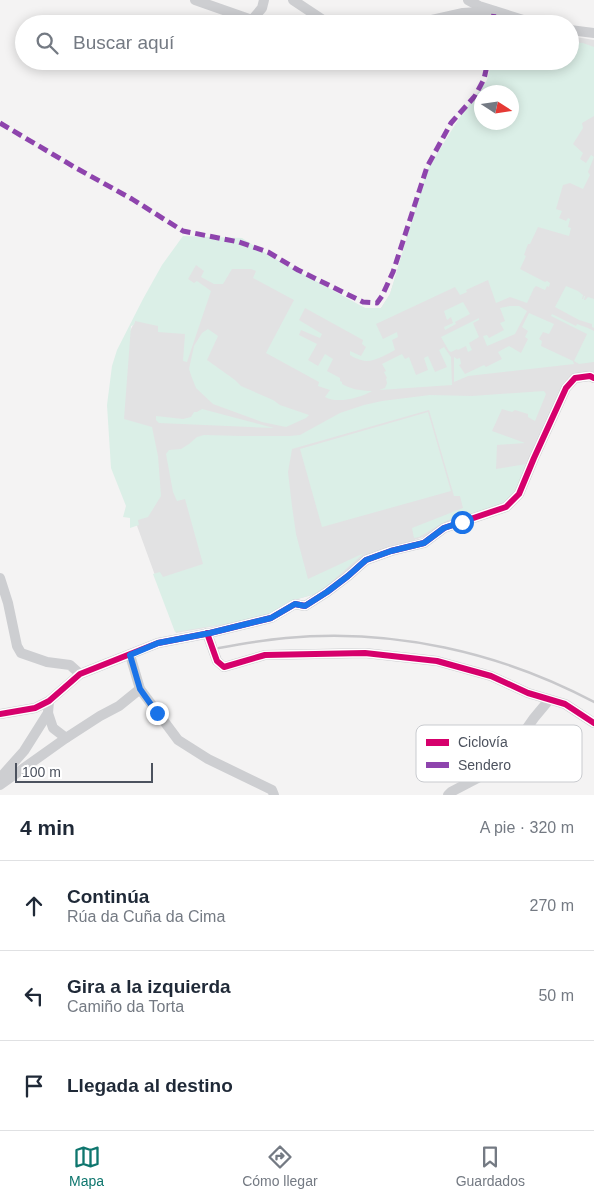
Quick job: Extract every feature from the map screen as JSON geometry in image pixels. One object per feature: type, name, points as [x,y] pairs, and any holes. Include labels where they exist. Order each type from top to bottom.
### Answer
[{"type":"street","points":[[195,0],[238,15]]},
{"type":"street","points":[[256,15],[262,8],[264,0]]},
{"type":"street","points":[[294,0],[315,15]]},
{"type":"street","points":[[468,0],[479,6],[507,15]]},
{"type":"street","points":[[458,15],[494,11]]},
{"type":"street","points":[[579,31],[594,33]]},
{"type":"street","points":[[0,714],[34,708],[49,701],[80,674],[158,643],[271,618],[295,604],[305,606],[327,592],[366,560],[391,551],[424,543],[444,528],[506,507],[519,494],[566,388],[575,378],[590,376],[594,378]]},
{"type":"street","points":[[0,578],[8,603],[17,646],[21,653],[47,662],[70,665],[80,674]]},
{"type":"street","points":[[208,633],[217,661],[224,667],[265,655],[365,653],[437,661],[491,676],[528,693],[565,704],[594,723]]},
{"type":"street","points":[[130,655],[140,689],[178,740],[208,759],[272,790],[274,795]]},
{"type":"street","points":[[0,785],[66,738],[119,706],[140,689]]},
{"type":"street","points":[[529,725],[549,700]]},
{"type":"street","points":[[49,701],[48,713],[53,728],[66,738]]},
{"type":"street","points":[[0,778],[24,751],[48,713]]},
{"type":"street","points":[[448,795],[471,782]]},
{"type":"shaded area","points":[[579,38],[594,40],[594,376],[572,375],[516,495],[426,536],[369,556],[320,593],[290,601],[262,618],[176,633],[116,468],[118,355],[147,297],[184,238],[365,308],[381,308],[390,294],[430,171],[474,130],[519,130],[519,85],[490,84],[492,70],[579,70]]},
{"type":"green space","points":[[579,43],[594,47],[594,116],[582,123],[583,128],[573,144],[583,153],[580,159],[586,163],[591,155],[594,157],[588,172],[590,175],[583,189],[570,183],[563,185],[556,209],[562,211],[559,218],[566,221],[568,218],[570,219],[568,227],[571,228],[569,236],[538,227],[530,244],[528,244],[524,255],[526,256],[520,269],[545,282],[547,281],[550,283],[549,287],[547,286],[545,290],[536,286],[527,303],[510,297],[496,303],[488,280],[466,290],[467,292],[460,295],[455,287],[376,324],[383,339],[397,332],[398,337],[392,340],[395,350],[370,361],[360,360],[350,355],[350,351],[361,356],[366,347],[362,344],[363,340],[305,308],[299,320],[322,334],[320,338],[301,330],[299,335],[317,344],[308,360],[318,366],[325,354],[333,359],[327,371],[340,378],[342,384],[364,391],[372,391],[355,398],[336,400],[325,397],[330,390],[318,386],[319,382],[266,353],[294,300],[253,278],[256,271],[251,269],[232,269],[223,284],[214,284],[201,277],[204,271],[196,265],[188,279],[194,283],[197,281],[211,291],[187,362],[183,361],[185,334],[158,332],[158,326],[135,321],[134,325],[131,326],[124,419],[152,427],[158,456],[161,496],[148,517],[138,520],[139,525],[130,528],[130,518],[123,517],[126,506],[111,468],[107,405],[112,366],[117,350],[143,299],[162,265],[183,236],[242,238],[267,254],[365,308],[381,308],[390,294],[427,170],[474,98],[474,130],[519,130],[519,85],[483,85],[490,70],[579,70]]},
{"type":"green space","points":[[566,286],[583,295],[582,299],[585,296],[584,300],[588,297],[594,299],[594,328],[592,324],[579,320],[555,307]]},
{"type":"green space","points":[[463,302],[470,314],[445,330],[444,327],[453,323],[451,317],[447,320],[444,311]]},
{"type":"green space","points":[[519,306],[527,311],[515,334],[487,346],[483,336],[487,335],[489,338],[504,330],[500,323],[505,321],[500,308]]},
{"type":"green space","points":[[529,313],[554,324],[549,334],[543,332],[539,339],[542,341],[541,346],[573,361],[574,364],[468,376],[454,382],[454,357],[460,358],[461,364],[459,365],[465,374],[502,359],[498,352],[509,346],[521,353],[528,339],[525,337],[528,331],[522,327]]},
{"type":"green space","points":[[552,314],[576,326],[577,324],[594,331],[594,362],[579,364],[574,361],[587,334],[551,316]]},
{"type":"green space","points":[[479,318],[479,320],[473,323],[479,337],[469,343],[472,350],[468,352],[466,346],[458,350],[449,351],[441,337]]},
{"type":"green space","points":[[208,329],[218,336],[207,360],[241,386],[280,405],[309,415],[286,427],[262,422],[213,404],[196,388],[189,369],[194,346],[202,333]]},
{"type":"green space","points":[[444,347],[451,357],[452,385],[379,390],[385,388],[387,383],[384,372],[386,371],[382,364],[402,354],[405,359],[409,357],[416,375],[428,370],[424,358],[428,356],[435,372],[447,367],[439,350]]},
{"type":"green space","points":[[544,391],[546,394],[535,421],[528,417],[528,414],[502,409],[492,431],[525,443],[497,445],[496,469],[527,464],[516,495],[499,506],[448,520],[419,537],[414,538],[412,528],[463,508],[460,496],[454,496],[429,410],[292,449],[288,472],[292,506],[296,534],[308,579],[364,553],[319,593],[290,601],[262,618],[175,632],[153,574],[160,572],[163,577],[203,564],[185,499],[177,501],[173,492],[166,454],[169,450],[181,449],[197,437],[204,435],[300,435],[340,413],[382,401],[430,395],[472,396]]},
{"type":"green space","points":[[202,409],[274,428],[159,423],[156,420],[156,416],[183,419],[191,417],[194,412]]},
{"type":"green space","points":[[428,412],[451,491],[322,527],[300,449]]},
{"type":"railway","points":[[219,648],[278,639],[326,636],[366,637],[405,641],[483,657],[558,684],[594,702]]},
{"type":"marked path","points":[[494,11],[494,15]]},
{"type":"marked path","points":[[0,123],[132,199],[183,231],[239,242],[268,252],[298,270],[363,302],[377,303],[393,272],[427,167],[451,123],[475,96],[484,79],[486,70]]},
{"type":"cycle path","points":[[0,714],[35,708],[49,701],[80,674],[158,643],[271,618],[295,604],[305,606],[327,592],[366,560],[391,551],[424,543],[444,528],[506,507],[519,494],[566,388],[575,378],[590,376],[594,378]]},
{"type":"cycle path","points":[[207,633],[217,661],[224,667],[265,655],[365,653],[437,661],[491,676],[528,693],[565,704],[594,723]]},
{"type":"route","points":[[157,713],[140,689],[130,655],[158,643],[271,618],[295,604],[305,606],[327,592],[366,560],[391,551],[424,543],[444,528],[462,522]]}]
